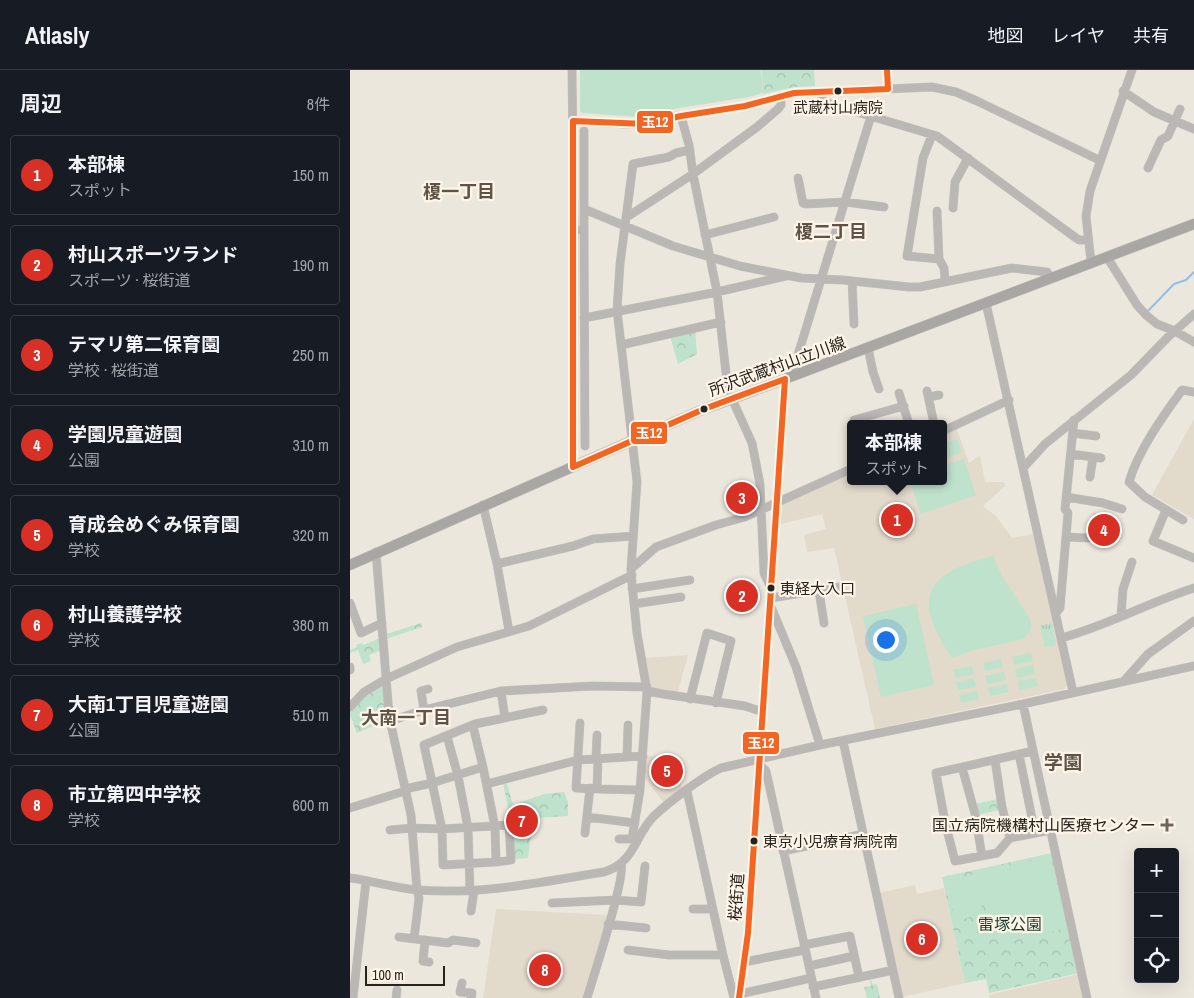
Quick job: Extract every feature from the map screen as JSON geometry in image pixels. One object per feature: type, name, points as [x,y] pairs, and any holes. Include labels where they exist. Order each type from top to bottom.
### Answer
[{"type":"main road","name":"所沢武蔵村山立川線","points":[[350,565],[704,409],[1194,224]]},
{"type":"street","points":[[572,70],[574,230],[573,467]]},
{"type":"street","points":[[887,70],[888,89]]},
{"type":"street","points":[[1091,262],[1087,206],[1090,191],[1099,160],[1132,70]]},
{"type":"street","points":[[573,121],[640,124],[745,106],[781,96],[821,92],[932,87],[956,92],[977,101],[1099,160]]},
{"type":"street","points":[[821,92],[823,101],[827,103],[943,140],[1076,238],[1088,240]]},
{"type":"street","points":[[1123,92],[1154,112],[1194,129]]},
{"type":"street","points":[[627,216],[693,174],[757,127],[778,109],[781,105],[781,96]]},
{"type":"street","points":[[1148,168],[1161,140],[1168,136],[1180,109]]},
{"type":"street","points":[[681,116],[690,150],[693,174],[717,292],[731,400],[752,443],[760,484],[764,573],[820,745]]},
{"type":"street","points":[[796,375],[797,358],[872,116]]},
{"type":"street","points":[[584,132],[584,446]]},
{"type":"street","points":[[932,135],[922,158],[907,256],[940,259]]},
{"type":"street","points":[[350,878],[417,890],[472,891],[514,887],[604,872],[621,864],[631,854],[635,841],[635,823],[640,790],[647,689],[632,589],[631,572],[636,482],[633,439],[617,310],[620,264],[633,164],[669,157],[676,152],[690,150]]},
{"type":"street","points":[[953,208],[955,182],[968,158]]},
{"type":"street","points":[[798,178],[803,203],[805,204],[845,202],[884,207]]},
{"type":"street","points":[[584,209],[605,216],[673,246],[710,258],[786,276],[909,287],[1012,268],[1047,272],[1051,278]]},
{"type":"street","points":[[937,212],[940,259],[944,268],[945,280]]},
{"type":"street","points":[[705,234],[774,217]]},
{"type":"street","points":[[574,230],[584,230]]},
{"type":"street","points":[[1107,257],[1137,305],[1157,324],[1175,330],[1194,342]]},
{"type":"street","points":[[584,318],[617,310],[717,292],[786,276]]},
{"type":"street","points":[[852,281],[854,324]]},
{"type":"street","points":[[986,303],[1073,692]]},
{"type":"street","points":[[1024,467],[1045,444],[1131,375],[1175,330],[1194,314]]},
{"type":"street","points":[[621,345],[721,322]]},
{"type":"street","points":[[868,348],[879,389]]},
{"type":"street","name":"桜街道","points":[[738,997],[744,962],[760,762],[785,379]]},
{"type":"street","points":[[574,383],[584,383]]},
{"type":"street","points":[[1183,520],[1145,497],[1129,482],[1132,470],[1182,390],[1194,392]]},
{"type":"street","points":[[898,393],[908,420]]},
{"type":"street","points":[[933,420],[928,394],[939,395]]},
{"type":"street","points":[[947,429],[1009,400]]},
{"type":"street","points":[[854,420],[904,406]]},
{"type":"street","points":[[1056,613],[1060,608],[1068,513],[1065,509],[1074,420]]},
{"type":"street","points":[[1073,433],[1096,436]]},
{"type":"street","points":[[1071,454],[1101,458]]},
{"type":"street","points":[[1090,477],[1092,457]]},
{"type":"street","points":[[350,707],[364,692],[386,679],[457,648],[529,626],[631,572],[656,547],[710,527],[745,517],[847,471]]},
{"type":"street","points":[[1066,497],[1103,503],[1122,509]]},
{"type":"street","points":[[483,505],[497,564],[509,631]]},
{"type":"street","points":[[1166,510],[1153,541],[1194,558]]},
{"type":"street","points":[[497,564],[573,546],[593,539],[633,536]]},
{"type":"street","points":[[1066,537],[1089,538]]},
{"type":"street","points":[[376,552],[390,721],[411,815],[419,898],[414,939]]},
{"type":"street","points":[[1122,616],[1123,589],[1132,562]]},
{"type":"street","points":[[632,589],[690,580]]},
{"type":"street","points":[[771,597],[840,587]]},
{"type":"street","points":[[1061,638],[1082,633],[1172,595],[1194,588]]},
{"type":"street","points":[[819,590],[824,623]]},
{"type":"street","points":[[634,604],[681,597]]},
{"type":"street","points":[[350,603],[361,633],[382,623]]},
{"type":"street","points":[[1124,681],[1148,654],[1194,621]]},
{"type":"street","points":[[690,699],[707,633],[731,641],[716,703]]},
{"type":"street","points":[[635,841],[654,816],[708,775],[721,768],[760,762],[820,745],[1023,704],[1194,666]]},
{"type":"street","points":[[390,721],[424,710],[501,691],[593,686],[647,689],[690,699],[745,706],[763,712]]},
{"type":"street","points":[[424,710],[421,691],[428,689]]},
{"type":"street","points":[[501,691],[505,718]]},
{"type":"street","points":[[1023,704],[1087,998]]},
{"type":"street","points":[[390,830],[412,828],[442,829],[509,826],[511,860],[469,865],[443,865],[442,829],[424,745],[474,724],[543,710]]},
{"type":"street","points":[[580,723],[576,788],[640,790]]},
{"type":"street","points":[[627,757],[628,725]]},
{"type":"street","points":[[473,726],[495,827],[496,862]]},
{"type":"street","points":[[585,832],[597,758],[597,735]]},
{"type":"street","points":[[447,736],[458,776],[468,828],[472,891],[471,910]]},
{"type":"street","points":[[843,741],[899,998]]},
{"type":"street","points":[[1033,751],[936,773],[945,822],[955,861],[996,853],[1010,838],[1051,830]]},
{"type":"street","points":[[1019,754],[1035,833]]},
{"type":"street","points":[[487,784],[578,760],[643,756]]},
{"type":"street","points":[[995,760],[1002,807],[1010,838]]},
{"type":"street","points":[[760,762],[766,771],[816,998]]},
{"type":"street","points":[[350,808],[483,767]]},
{"type":"street","points":[[962,767],[975,814],[982,856]]},
{"type":"street","points":[[686,791],[723,955],[738,997],[811,978]]},
{"type":"street","points":[[587,817],[635,823]]},
{"type":"street","points":[[783,851],[859,835]]},
{"type":"street","points":[[620,839],[635,841]]},
{"type":"street","points":[[587,998],[616,900],[623,869],[621,864]]},
{"type":"street","points":[[552,903],[616,900],[641,902],[645,866]]},
{"type":"street","points":[[353,998],[366,881]]},
{"type":"street","points":[[693,909],[713,909]]},
{"type":"street","points":[[608,924],[646,928]]},
{"type":"street","points":[[744,962],[850,936],[859,977]]},
{"type":"street","points":[[399,937],[448,943],[453,940],[476,943]]},
{"type":"street","points":[[425,940],[423,961],[429,962]]},
{"type":"street","points":[[628,950],[669,956],[723,955]]},
{"type":"street","points":[[809,966],[854,956]]},
{"type":"street","points":[[813,987],[888,971]]},
{"type":"street","points":[[462,984],[460,992],[472,993],[471,998]]},
{"type":"shaded area","points":[[1194,419],[1194,519],[1152,495]]},
{"type":"shaded area","points":[[956,427],[969,463],[980,455],[985,482],[1004,482],[1005,486],[983,506],[996,516],[1012,538],[1034,534],[1067,685],[1064,689],[875,729],[834,548],[807,552],[804,535],[826,529],[822,514],[781,524],[783,500],[847,473],[847,485],[947,485],[947,431]]},
{"type":"shaded area","points":[[688,655],[677,695],[649,689],[643,658]]},
{"type":"shaded area","points":[[672,754],[682,789],[663,802],[646,779],[643,779],[644,757]]},
{"type":"shaded area","points":[[915,885],[917,894],[944,888],[965,983],[902,997],[879,893]]},
{"type":"shaded area","points":[[496,909],[608,915],[583,998],[483,998]]},
{"type":"shaded area","points":[[1079,974],[1085,998],[990,998],[989,995]]},
{"type":"green space","points":[[580,70],[761,70],[763,93],[639,117],[582,113],[580,111]]},
{"type":"green space","points":[[762,70],[814,70],[815,86],[794,87],[763,94]]},
{"type":"green space","points":[[695,329],[697,354],[678,364],[670,336]]},
{"type":"green space","points":[[957,439],[962,452],[947,458],[947,443]]},
{"type":"green space","points":[[964,459],[976,495],[921,514],[911,485],[947,485],[947,465]]},
{"type":"green space","points":[[1093,513],[1119,520],[1110,547],[1092,541]]},
{"type":"green space","points":[[993,556],[1002,576],[1030,619],[1030,630],[1022,639],[974,650],[952,658],[939,637],[932,619],[929,604],[932,591],[939,580],[952,571]]},
{"type":"green space","points":[[916,604],[934,685],[881,697],[863,616]]},
{"type":"green space","points":[[421,623],[422,627],[386,639],[386,634]]},
{"type":"green space","points":[[1052,623],[1056,645],[1045,647],[1040,626]]},
{"type":"green space","points":[[381,638],[382,650],[369,655],[371,661],[363,664],[358,650],[350,653],[350,650],[357,647],[356,645],[362,643],[363,645]]},
{"type":"green space","points":[[1031,653],[1033,661],[1014,665],[1012,657]]},
{"type":"green space","points":[[1001,659],[1003,667],[985,671],[983,663]]},
{"type":"green space","points":[[1033,665],[1035,674],[1017,678],[1015,669]]},
{"type":"green space","points":[[972,666],[974,674],[955,678],[953,670]]},
{"type":"green space","points":[[1004,672],[1006,680],[987,684],[985,676]]},
{"type":"green space","points":[[974,678],[976,687],[958,690],[956,682]]},
{"type":"green space","points":[[1036,678],[1038,686],[1019,690],[1018,681]]},
{"type":"green space","points":[[382,682],[386,721],[357,733],[350,715],[350,709]]},
{"type":"green space","points":[[1007,684],[1008,692],[990,696],[988,688]]},
{"type":"green space","points":[[977,691],[979,699],[961,703],[959,695]]},
{"type":"green space","points":[[503,783],[507,784],[513,805],[544,794],[564,792],[568,802],[568,816],[533,818],[528,858],[513,859],[511,823]]},
{"type":"green space","points":[[998,799],[1000,810],[977,815],[974,804]]},
{"type":"green space","name":"雷塚公園","points":[[1052,853],[1079,973],[989,993],[986,979],[965,983],[942,877]]},
{"type":"green space","points":[[1044,858],[1052,863],[1067,928],[1027,937],[1016,937],[1007,934],[999,927],[983,901],[981,905],[983,914],[955,921],[946,881]]},
{"type":"green space","points":[[869,975],[873,985],[877,984],[880,998],[867,998],[864,987],[871,986]]},
{"type":"waterway","points":[[1147,312],[1174,284],[1186,280],[1194,272]]},
{"type":"transit line","name":"玉12","points":[[739,998],[748,933],[785,379],[704,409],[573,467],[573,121],[646,124],[681,116],[745,106],[794,93],[888,89],[887,70]]},
{"type":"place","name":"武蔵村山病院","points":[[838,91]]},
{"type":"place","name":"テマリ第二保育園","points":[[742,498]]},
{"type":"place","name":"本部棟","points":[[897,520]]},
{"type":"place","name":"学園児童遊園","points":[[1104,530]]},
{"type":"place","name":"東経大入口","points":[[771,588]]},
{"type":"place","name":"村山スポーツランド","points":[[742,596]]},
{"type":"place","name":"育成会めぐみ保育園","points":[[667,771]]},
{"type":"place","name":"大南1丁目児童遊園","points":[[522,821]]},
{"type":"place","name":"国立病院機構村山医療センター","points":[[1167,825]]},
{"type":"place","name":"東京小児療育病院南","points":[[754,841]]},
{"type":"place","name":"村山養護学校","points":[[922,939]]},
{"type":"place","name":"市立第四中学校","points":[[545,970]]},
{"type":"district","name":"榎一丁目","points":[[459,192]]},
{"type":"district","name":"榎二丁目","points":[[831,232]]},
{"type":"district","name":"大南一丁目","points":[[406,718]]},
{"type":"district","name":"学園","points":[[1063,762]]}]
